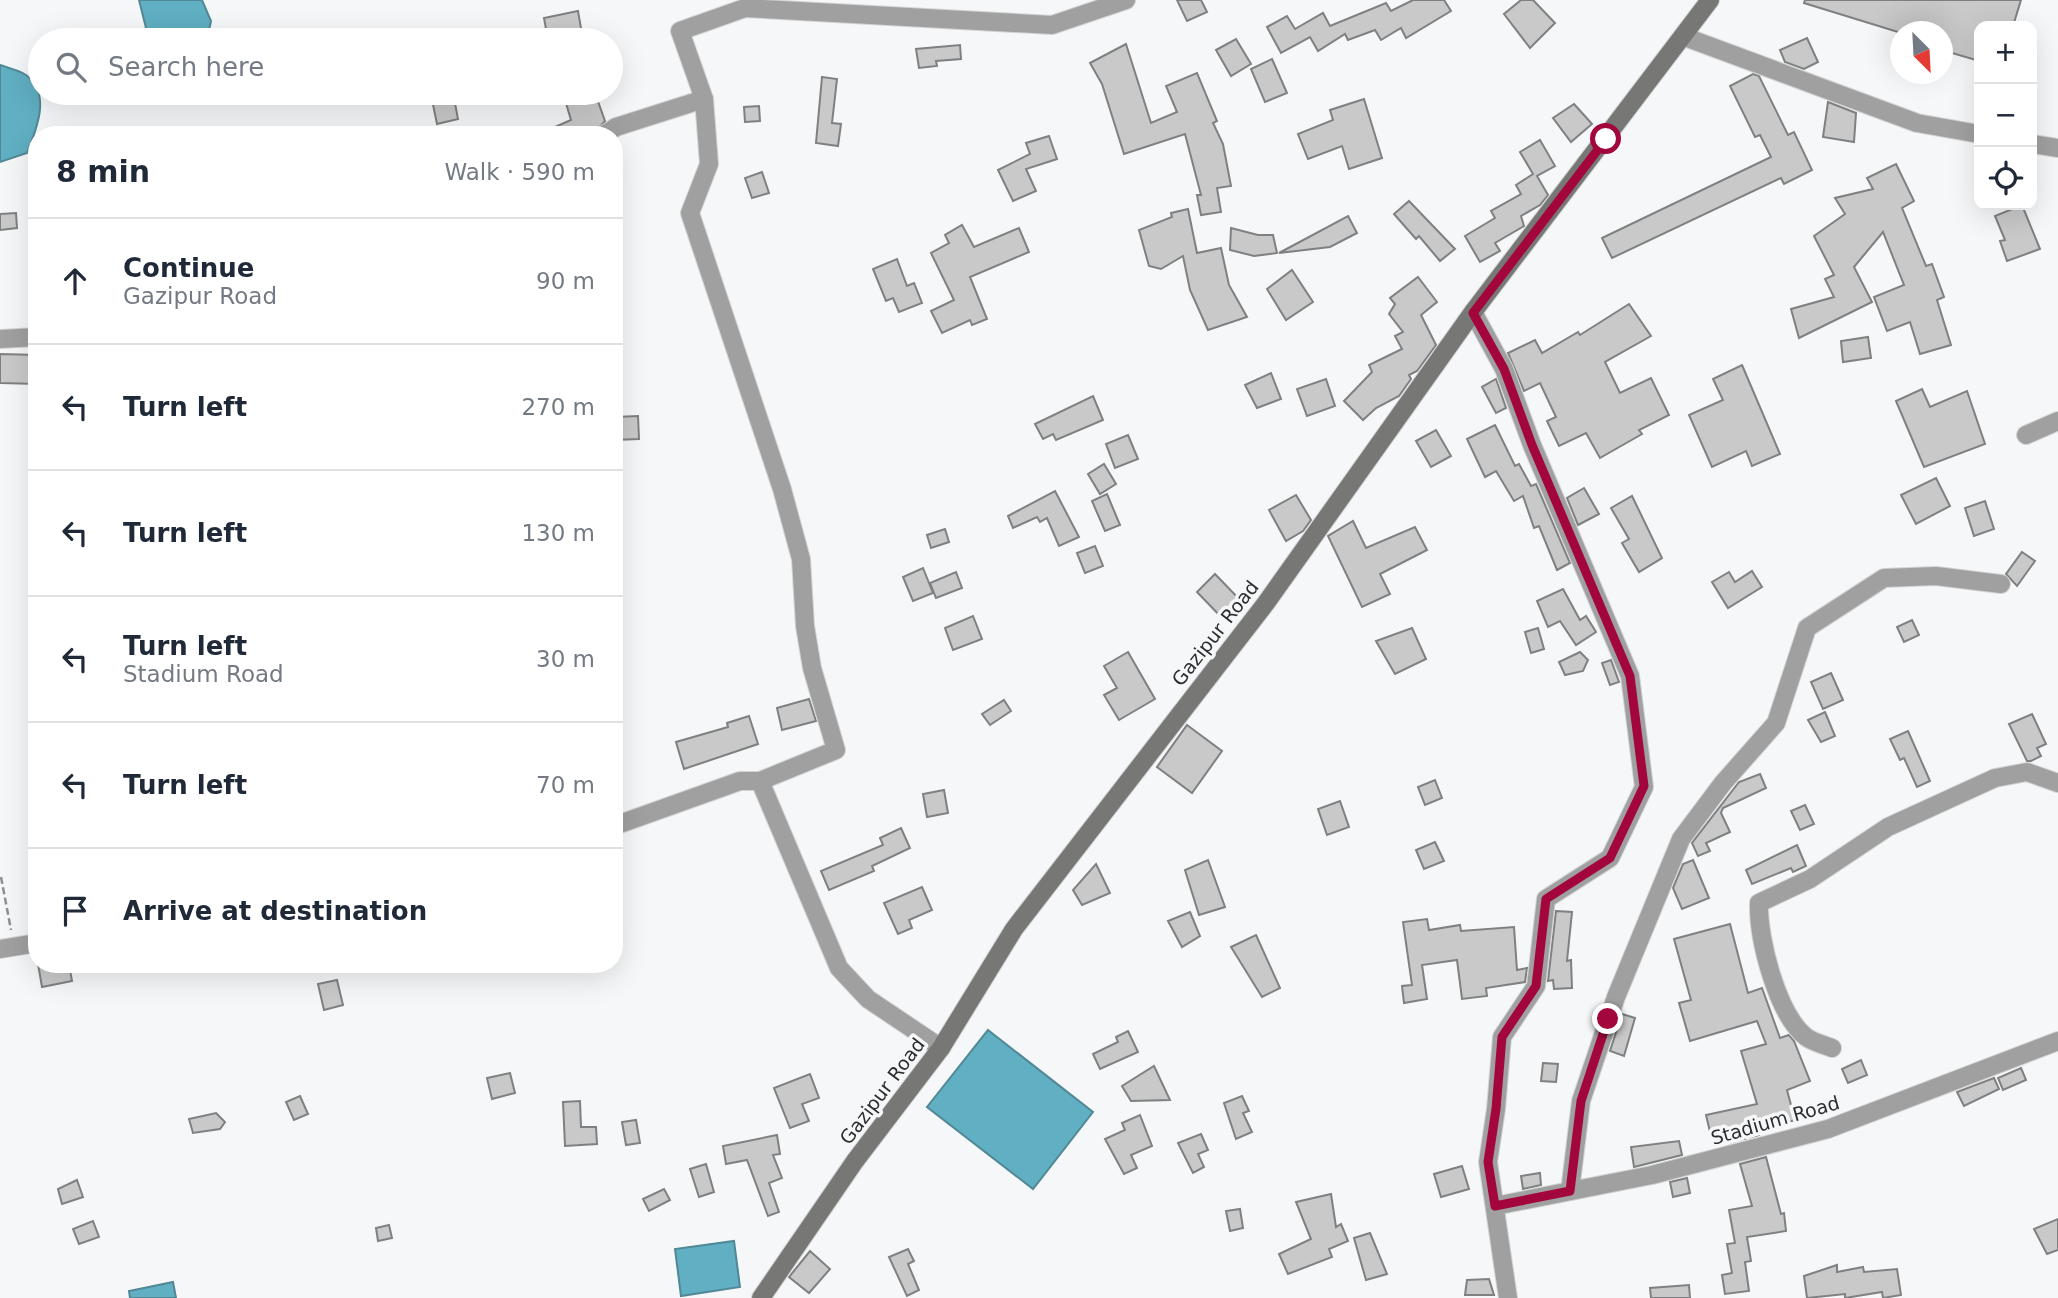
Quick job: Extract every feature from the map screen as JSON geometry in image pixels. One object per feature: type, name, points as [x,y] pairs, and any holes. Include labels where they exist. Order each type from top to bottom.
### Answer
[{"type":"street","points":[[623,823],[740,781],[760,781],[836,750],[812,668],[805,626],[801,559],[782,489],[690,213],[709,163],[704,99],[680,31],[745,8],[1052,25],[1126,0]]},
{"type":"street","name":"Gazipur Road","points":[[761,1298],[855,1161],[941,1048],[1014,929],[1266,603],[1473,313],[1685,37],[1710,0]]},
{"type":"street","points":[[1685,37],[1917,123],[1974,133]]},
{"type":"street","points":[[619,126],[704,99]]},
{"type":"street","points":[[2037,145],[2058,148]]},
{"type":"street","points":[[1473,313],[1504,369],[1532,445],[1630,676],[1644,786],[1610,858],[1546,899],[1536,986],[1502,1037],[1488,1162],[1508,1298]]},
{"type":"street","points":[[0,339],[28,337]]},
{"type":"street","points":[[2026,435],[2058,421]]},
{"type":"street","points":[[1570,1191],[1581,1101],[1616,997],[1681,839],[1723,783],[1776,723],[1807,628],[1884,578],[1936,576],[2001,584]]},
{"type":"street","points":[[1832,1048],[1807,1038],[1782,1002],[1764,946],[1759,903],[1810,879],[1888,827],[1995,778],[2027,772],[2058,783]]},
{"type":"street","points":[[760,781],[839,968],[868,999],[941,1048]]},
{"type":"street","points":[[7,948],[28,944]]},
{"type":"street","name":"Stadium Road","points":[[1495,1206],[1652,1175],[1828,1129],[2058,1041]]},
{"type":"path","points":[[1,877],[7,948]]},
{"type":"water","points":[[139,0],[202,0],[211,21],[210,28],[146,28]]},
{"type":"water","points":[[0,65],[17,70],[28,77],[28,105],[40,105],[40,113],[36,126],[28,126],[27,153],[0,162]]},
{"type":"water","points":[[988,1030],[1093,1112],[1033,1189],[927,1107]]},
{"type":"water","points":[[734,1241],[740,1287],[681,1296],[675,1249]]},
{"type":"water","points":[[173,1282],[176,1298],[130,1298],[129,1291]]},
{"type":"building","points":[[1177,0],[1201,0],[1207,12],[1187,21]]},
{"type":"building","points":[[1413,0],[1444,0],[1451,11],[1406,38],[1401,28],[1381,40],[1375,30],[1348,40],[1345,34],[1318,51],[1310,37],[1281,53],[1267,27],[1287,16],[1295,29],[1323,13],[1330,26],[1386,3],[1391,11]]},
{"type":"building","points":[[1521,0],[1533,0],[1555,23],[1530,48],[1504,14]]},
{"type":"building","points":[[1805,0],[2021,0],[2015,21],[1974,21],[1974,60],[1953,53],[1953,21],[1890,21],[1890,30],[1804,3]]},
{"type":"building","points":[[578,11],[581,28],[546,28],[544,18]]},
{"type":"building","points":[[1807,38],[1818,62],[1804,69],[1785,62],[1780,50]]},
{"type":"building","points":[[1236,39],[1251,64],[1231,76],[1216,50]]},
{"type":"building","points":[[1126,44],[1151,123],[1177,112],[1166,86],[1197,73],[1217,121],[1213,123],[1223,144],[1231,186],[1217,188],[1221,212],[1201,215],[1197,195],[1201,195],[1185,134],[1124,154],[1102,84],[1090,63]]},
{"type":"building","points":[[960,45],[961,59],[936,61],[937,66],[919,68],[916,49]]},
{"type":"building","points":[[1272,59],[1287,93],[1265,102],[1251,69]]},
{"type":"building","points":[[1753,74],[1759,76],[1788,135],[1794,132],[1812,170],[1784,184],[1781,178],[1612,258],[1602,238],[1771,157],[1760,135],[1755,137],[1730,86]]},
{"type":"building","points":[[822,77],[837,79],[832,123],[841,124],[838,146],[816,143]]},
{"type":"building","points":[[1364,99],[1382,158],[1349,169],[1342,146],[1308,159],[1298,134],[1333,120],[1330,110]]},
{"type":"building","points":[[1828,102],[1856,113],[1854,142],[1823,137]]},
{"type":"building","points":[[1574,104],[1592,124],[1571,142],[1553,118]]},
{"type":"building","points":[[433,105],[455,105],[458,119],[437,124]]},
{"type":"building","points":[[567,105],[599,105],[605,121],[601,126],[557,126],[571,120]]},
{"type":"building","points":[[759,106],[760,121],[745,122],[744,107]]},
{"type":"building","points":[[1049,136],[1057,159],[1026,169],[1036,191],[1013,201],[998,170],[1030,154],[1026,143]]},
{"type":"building","points":[[1540,140],[1555,166],[1537,176],[1548,195],[1540,205],[1521,216],[1524,226],[1495,243],[1500,251],[1480,262],[1465,236],[1495,218],[1491,211],[1521,194],[1516,185],[1533,174],[1520,152]]},
{"type":"building","points":[[1896,164],[1914,201],[1902,208],[1926,266],[1932,264],[1944,297],[1937,300],[1951,345],[1920,354],[1910,322],[1887,331],[1874,297],[1904,285],[1883,232],[1854,267],[1872,302],[1799,338],[1791,309],[1834,297],[1825,279],[1834,275],[1814,236],[1845,214],[1835,198],[1873,189],[1867,178]]},
{"type":"building","points":[[762,172],[769,193],[752,198],[745,178]]},
{"type":"building","points":[[1409,201],[1455,249],[1440,261],[1419,236],[1416,239],[1394,214]]},
{"type":"building","points":[[1188,209],[1197,253],[1221,248],[1229,285],[1247,317],[1208,330],[1190,290],[1183,256],[1161,269],[1149,266],[1139,230],[1172,217],[1171,213]]},
{"type":"building","points":[[2010,210],[2024,210],[2040,249],[2007,261],[2000,241],[2005,240],[1995,216]]},
{"type":"building","points":[[16,213],[17,228],[0,230],[0,214]]},
{"type":"building","points":[[1348,216],[1357,233],[1330,247],[1279,253]]},
{"type":"building","points":[[962,225],[974,247],[1019,228],[1029,252],[970,277],[987,319],[972,325],[970,320],[942,333],[931,311],[954,300],[931,253],[949,243],[945,235]]},
{"type":"building","points":[[1231,228],[1258,235],[1273,235],[1277,253],[1254,256],[1230,250]]},
{"type":"building","points":[[897,259],[907,286],[914,283],[922,303],[899,312],[893,298],[886,301],[873,269]]},
{"type":"building","points":[[1292,270],[1313,302],[1286,320],[1267,289]]},
{"type":"building","points":[[1418,277],[1437,302],[1421,315],[1436,345],[1417,371],[1409,375],[1411,379],[1399,396],[1376,408],[1363,420],[1344,401],[1372,372],[1369,365],[1402,349],[1395,336],[1403,332],[1389,314],[1395,304],[1390,298]]},
{"type":"building","points":[[1629,304],[1651,336],[1605,362],[1620,393],[1651,378],[1669,415],[1639,430],[1642,434],[1600,458],[1586,433],[1559,446],[1547,421],[1556,417],[1540,383],[1524,391],[1508,353],[1535,340],[1542,353],[1578,332],[1580,335]]},
{"type":"building","points":[[1868,337],[1871,358],[1843,362],[1841,341]]},
{"type":"building","points":[[0,354],[28,355],[28,384],[0,383]]},
{"type":"building","points":[[1742,365],[1780,454],[1752,466],[1746,451],[1712,467],[1689,415],[1723,400],[1713,379]]},
{"type":"building","points":[[1271,373],[1281,399],[1257,408],[1245,385]]},
{"type":"building","points":[[1326,379],[1335,406],[1307,416],[1297,389]]},
{"type":"building","points":[[1496,379],[1506,408],[1496,413],[1482,387]]},
{"type":"building","points":[[1922,389],[1930,407],[1967,391],[1985,444],[1924,467],[1896,401]]},
{"type":"building","points":[[1093,396],[1103,420],[1056,440],[1053,434],[1043,439],[1035,424]]},
{"type":"building","points":[[638,416],[639,439],[623,440],[623,417]]},
{"type":"building","points":[[1495,425],[1515,466],[1519,464],[1531,486],[1536,484],[1570,563],[1557,570],[1539,526],[1534,528],[1523,496],[1514,501],[1496,471],[1485,477],[1467,439]]},
{"type":"building","points":[[1436,430],[1451,456],[1431,467],[1416,441]]},
{"type":"building","points":[[1128,435],[1138,459],[1115,468],[1106,444]]},
{"type":"building","points":[[1104,464],[1116,484],[1100,494],[1088,474]]},
{"type":"building","points":[[1936,478],[1950,506],[1916,524],[1901,495]]},
{"type":"building","points":[[1584,488],[1599,514],[1578,525],[1567,498]]},
{"type":"building","points":[[1055,491],[1079,537],[1059,546],[1047,518],[1040,522],[1037,517],[1013,528],[1008,516]]},
{"type":"building","points":[[1107,494],[1120,525],[1105,531],[1092,501]]},
{"type":"building","points":[[1296,495],[1311,520],[1303,531],[1286,541],[1269,510]]},
{"type":"building","points":[[1632,496],[1662,558],[1639,572],[1622,543],[1629,539],[1611,508]]},
{"type":"building","points":[[1985,501],[1994,529],[1974,536],[1965,508]]},
{"type":"building","points":[[1353,521],[1366,548],[1415,527],[1427,550],[1380,574],[1390,594],[1362,607],[1328,536]]},
{"type":"building","points":[[945,529],[949,542],[931,548],[927,535]]},
{"type":"building","points":[[1095,546],[1103,566],[1085,573],[1077,553]]},
{"type":"building","points":[[2022,552],[2035,561],[2017,586],[2006,574]]},
{"type":"building","points":[[923,568],[933,593],[913,601],[903,577]]},
{"type":"building","points":[[1752,571],[1762,587],[1728,608],[1712,582],[1729,572],[1735,582]]},
{"type":"building","points":[[956,572],[962,588],[936,598],[930,583]]},
{"type":"building","points":[[1215,574],[1242,602],[1224,620],[1197,592]]},
{"type":"building","points":[[1563,589],[1580,620],[1586,616],[1596,632],[1576,645],[1560,621],[1548,627],[1537,601]]},
{"type":"building","points":[[973,616],[982,639],[953,650],[945,628]]},
{"type":"building","points":[[1912,620],[1919,635],[1904,642],[1897,627]]},
{"type":"building","points":[[1412,628],[1426,659],[1395,674],[1376,641]]},
{"type":"building","points":[[1538,628],[1544,649],[1531,653],[1525,632]]},
{"type":"building","points":[[1128,652],[1155,699],[1119,720],[1104,695],[1117,688],[1104,666]]},
{"type":"building","points":[[1580,652],[1588,660],[1583,671],[1565,675],[1559,662]]},
{"type":"building","points":[[1611,660],[1619,682],[1610,685],[1602,663]]},
{"type":"building","points":[[1831,673],[1843,700],[1823,709],[1811,682]]},
{"type":"building","points":[[809,699],[816,721],[782,730],[777,708]]},
{"type":"building","points":[[1004,700],[1011,711],[990,725],[982,714]]},
{"type":"building","points":[[1825,712],[1835,736],[1821,742],[1808,720]]},
{"type":"building","points":[[2032,714],[2046,744],[2037,748],[2041,756],[2027,761],[2009,724]]},
{"type":"building","points":[[749,716],[758,744],[684,769],[676,742],[728,727],[727,723]]},
{"type":"building","points":[[1187,725],[1222,751],[1192,793],[1157,767]]},
{"type":"building","points":[[1908,731],[1930,781],[1917,787],[1904,758],[1900,760],[1890,739]]},
{"type":"building","points":[[1760,774],[1766,788],[1723,808],[1721,813],[1730,832],[1706,843],[1710,851],[1698,856],[1692,843],[1739,782]]},
{"type":"building","points":[[1435,780],[1442,798],[1425,805],[1418,787]]},
{"type":"building","points":[[944,790],[948,813],[927,817],[923,794]]},
{"type":"building","points":[[1340,801],[1349,827],[1327,835],[1318,809]]},
{"type":"building","points":[[1805,805],[1814,824],[1800,830],[1791,811]]},
{"type":"building","points":[[901,828],[910,848],[872,866],[874,871],[829,890],[821,871],[883,845],[880,838]]},
{"type":"building","points":[[1435,842],[1444,861],[1424,869],[1416,850]]},
{"type":"building","points":[[1797,845],[1806,866],[1793,872],[1791,868],[1752,884],[1746,870]]},
{"type":"building","points":[[1208,860],[1225,907],[1199,915],[1185,870]]},
{"type":"building","points":[[1693,860],[1709,898],[1682,909],[1673,888],[1683,864]]},
{"type":"building","points":[[1096,864],[1110,893],[1082,905],[1073,890]]},
{"type":"building","points":[[922,887],[932,910],[909,920],[912,928],[898,934],[884,903]]},
{"type":"building","points":[[1556,911],[1572,912],[1567,961],[1571,960],[1572,988],[1554,989],[1553,980],[1548,981]]},
{"type":"building","points":[[1190,912],[1200,936],[1182,947],[1168,921]]},
{"type":"building","points":[[1427,919],[1429,930],[1460,925],[1461,931],[1514,927],[1517,970],[1527,968],[1525,982],[1486,988],[1487,996],[1462,999],[1457,960],[1422,965],[1427,999],[1404,1003],[1402,986],[1412,985],[1403,922]]},
{"type":"building","points":[[1730,924],[1748,993],[1762,988],[1780,1038],[1789,1035],[1794,1041],[1810,1081],[1787,1090],[1795,1120],[1758,1131],[1759,1135],[1729,1143],[1728,1132],[1711,1136],[1706,1115],[1757,1104],[1741,1051],[1766,1044],[1757,1021],[1690,1041],[1679,1003],[1691,1000],[1674,939]]},
{"type":"building","points":[[1256,935],[1280,988],[1262,997],[1231,947]]},
{"type":"building","points":[[40,973],[71,973],[72,981],[42,987]]},
{"type":"building","points":[[337,980],[343,1005],[324,1010],[318,984]]},
{"type":"building","points":[[1622,1014],[1635,1018],[1624,1056],[1610,1051]]},
{"type":"building","points":[[1128,1031],[1138,1052],[1100,1069],[1093,1054],[1118,1042],[1116,1037]]},
{"type":"building","points":[[1861,1060],[1867,1075],[1848,1083],[1842,1069]]},
{"type":"building","points":[[1543,1063],[1558,1064],[1556,1082],[1541,1081]]},
{"type":"building","points":[[1154,1066],[1170,1100],[1131,1101],[1122,1086]]},
{"type":"building","points":[[2021,1068],[2026,1080],[2003,1090],[1998,1078]]},
{"type":"building","points":[[510,1073],[515,1093],[492,1099],[487,1078]]},
{"type":"building","points":[[810,1074],[819,1098],[802,1104],[809,1121],[790,1128],[774,1088]]},
{"type":"building","points":[[1994,1078],[1999,1089],[1964,1106],[1957,1092]]},
{"type":"building","points":[[300,1096],[308,1114],[294,1120],[286,1102]]},
{"type":"building","points":[[1242,1096],[1249,1111],[1243,1113],[1252,1132],[1236,1139],[1224,1103]]},
{"type":"building","points":[[580,1101],[581,1127],[596,1127],[597,1144],[565,1146],[563,1102]]},
{"type":"building","points":[[216,1113],[225,1122],[220,1129],[193,1133],[189,1119]]},
{"type":"building","points":[[1140,1115],[1152,1146],[1131,1155],[1137,1168],[1124,1174],[1105,1139],[1125,1130],[1122,1123]]},
{"type":"building","points":[[636,1120],[640,1143],[626,1145],[622,1122]]},
{"type":"building","points":[[1201,1134],[1208,1150],[1198,1154],[1204,1167],[1193,1173],[1178,1143]]},
{"type":"building","points":[[777,1135],[780,1154],[773,1155],[782,1178],[769,1183],[779,1212],[768,1216],[747,1160],[726,1164],[723,1146]]},
{"type":"building","points":[[1679,1141],[1682,1155],[1634,1167],[1631,1147]]},
{"type":"building","points":[[1766,1157],[1781,1214],[1784,1213],[1786,1231],[1747,1237],[1751,1261],[1745,1262],[1749,1291],[1725,1294],[1722,1275],[1732,1273],[1727,1244],[1735,1243],[1729,1210],[1752,1206],[1740,1164]]},
{"type":"building","points":[[706,1164],[714,1192],[699,1197],[690,1169]]},
{"type":"building","points":[[1462,1166],[1469,1189],[1441,1197],[1434,1174]]},
{"type":"building","points":[[1540,1173],[1541,1185],[1523,1189],[1521,1176]]},
{"type":"building","points":[[1687,1178],[1690,1193],[1673,1197],[1670,1182]]},
{"type":"building","points":[[77,1180],[83,1197],[62,1204],[58,1189]]},
{"type":"building","points":[[664,1189],[670,1200],[649,1211],[643,1199]]},
{"type":"building","points":[[1331,1194],[1336,1227],[1341,1224],[1348,1241],[1329,1249],[1332,1257],[1288,1274],[1279,1254],[1311,1239],[1296,1202]]},
{"type":"building","points":[[1240,1209],[1243,1228],[1230,1231],[1226,1211]]},
{"type":"building","points":[[2058,1219],[2058,1250],[2047,1254],[2034,1229]]},
{"type":"building","points":[[93,1221],[99,1237],[79,1244],[73,1229]]},
{"type":"building","points":[[389,1225],[392,1238],[378,1241],[376,1228]]},
{"type":"building","points":[[1370,1233],[1387,1274],[1366,1280],[1354,1238]]},
{"type":"building","points":[[908,1249],[914,1261],[908,1264],[919,1290],[907,1296],[889,1257]]},
{"type":"building","points":[[810,1251],[830,1269],[809,1293],[789,1277]]},
{"type":"building","points":[[1837,1265],[1837,1272],[1863,1267],[1864,1272],[1897,1269],[1901,1295],[1883,1298],[1882,1292],[1845,1298],[1845,1294],[1807,1298],[1804,1276]]},
{"type":"building","points":[[1489,1279],[1494,1295],[1465,1295],[1467,1280]]},
{"type":"building","points":[[1689,1285],[1690,1298],[1651,1298],[1650,1288]]},
{"type":"route","points":[[1606,139],[1473,313],[1504,369],[1532,445],[1630,676],[1644,786],[1610,858],[1546,899],[1536,986],[1502,1037],[1488,1162],[1495,1206],[1570,1191],[1581,1101],[1608,1019]]}]
